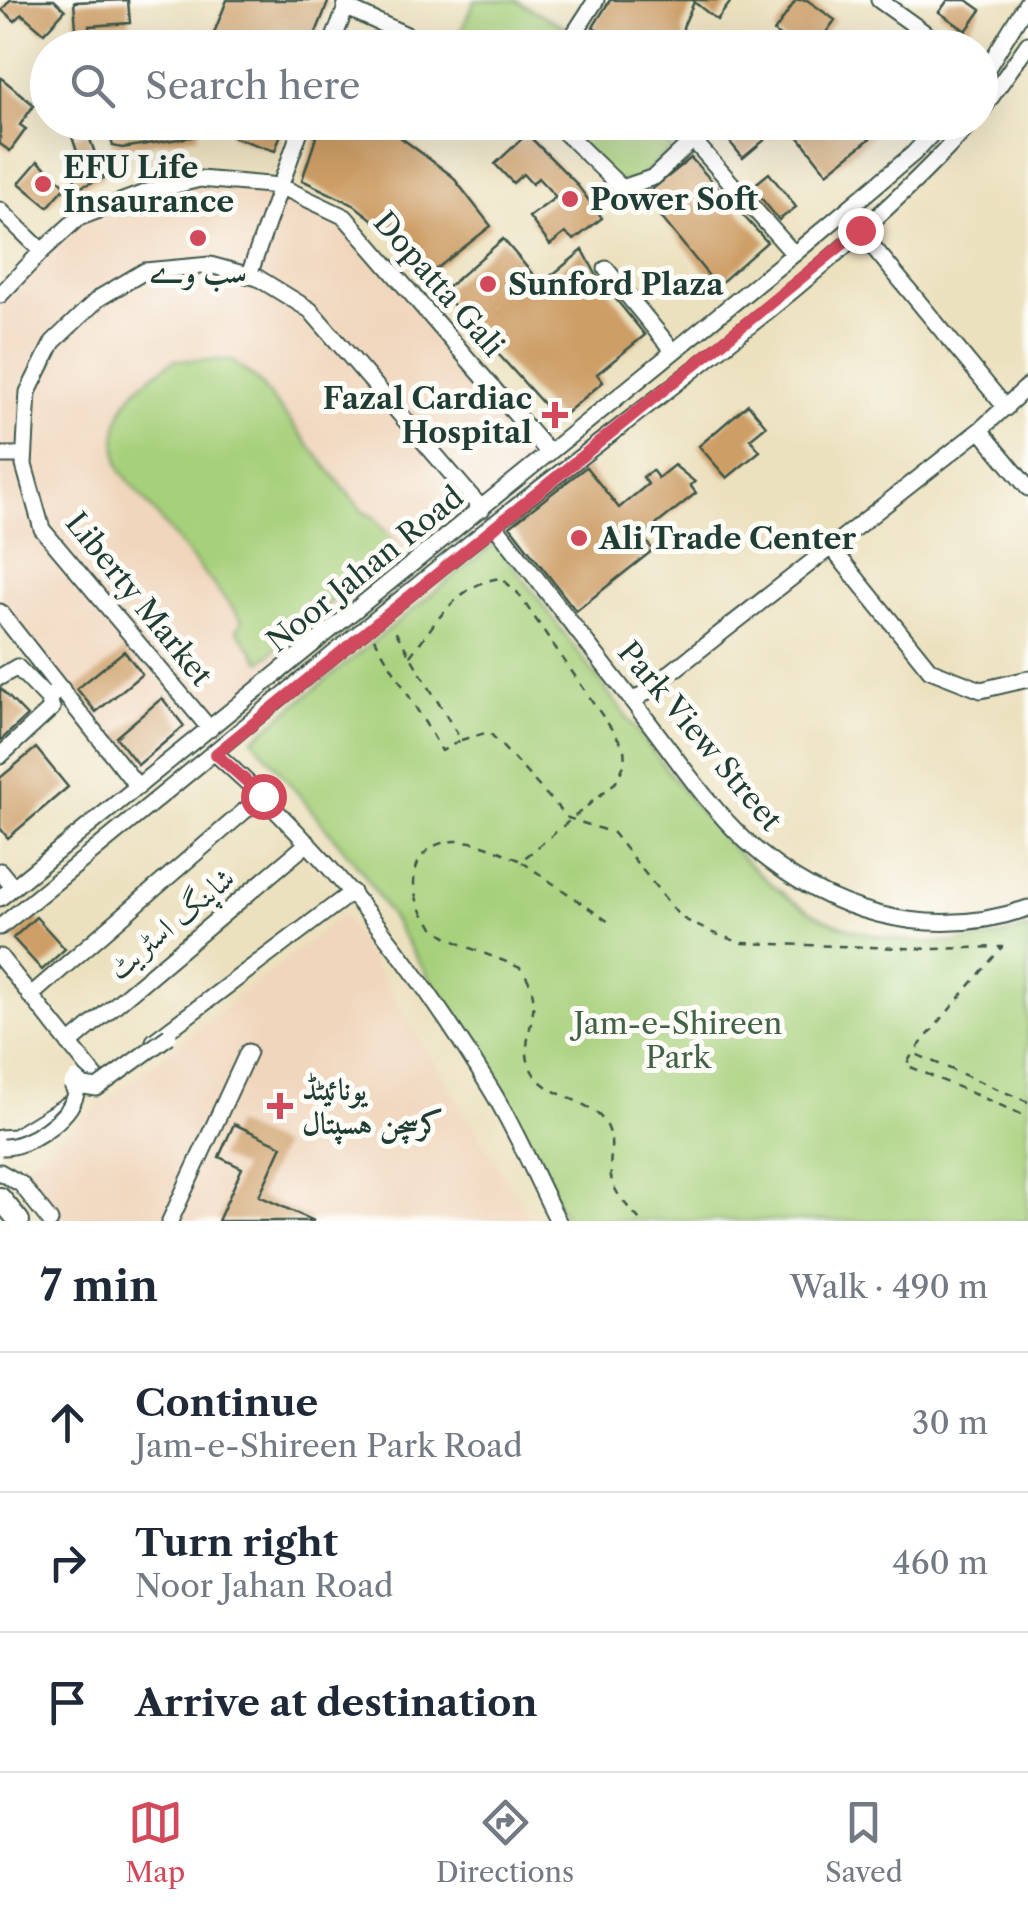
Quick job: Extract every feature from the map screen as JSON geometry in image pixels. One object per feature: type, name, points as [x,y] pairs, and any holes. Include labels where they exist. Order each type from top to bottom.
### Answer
[{"type":"main road","points":[[0,1198],[19,1221]]},
{"type":"street","points":[[578,30],[596,0]]},
{"type":"street","points":[[878,0],[920,30]]},
{"type":"street","points":[[998,50],[1028,2]]},
{"type":"street","points":[[337,30],[347,4],[400,30]]},
{"type":"street","points":[[998,87],[1028,44]]},
{"type":"street","points":[[248,275],[297,140]]},
{"type":"street","points":[[573,140],[622,188],[636,187],[654,177],[693,140]]},
{"type":"street","points":[[697,140],[794,254]]},
{"type":"street","name":"Noor Jahan Road","points":[[7,892],[794,254],[926,140]]},
{"type":"street","name":"Noor Jahan Road","points":[[0,927],[494,524],[738,333],[860,230],[953,140]]},
{"type":"street","name":"Dopatta Gali","points":[[0,295],[78,218],[147,192],[200,180],[280,186],[344,217],[549,453]]},
{"type":"street","points":[[0,210],[42,251]]},
{"type":"street","points":[[860,230],[1006,408]]},
{"type":"street","name":"Liberty Market","points":[[210,729],[42,529],[24,455],[28,392],[53,342],[99,298],[145,272],[210,265],[248,275],[310,310],[482,509]]},
{"type":"street","points":[[606,270],[673,352]]},
{"type":"street","points":[[633,702],[980,430],[1028,386]]},
{"type":"street","points":[[980,430],[1028,488]]},
{"type":"street","points":[[0,455],[24,455]]},
{"type":"street","name":"Park View Street","points":[[494,524],[745,840],[826,897],[892,917],[940,925],[1002,917],[1028,908]]},
{"type":"street","points":[[831,546],[930,670],[982,690],[1026,684]]},
{"type":"street","points":[[0,612],[138,787]]},
{"type":"street","points":[[0,677],[17,667],[52,708],[0,756]]},
{"type":"street","points":[[47,698],[62,689]]},
{"type":"street","points":[[216,754],[263,796],[352,892],[492,1092],[558,1221]]},
{"type":"street","points":[[30,996],[263,796]]},
{"type":"street","name":"شاپنگ اسٹریٹ","points":[[69,1044],[308,843]]},
{"type":"street","points":[[0,871],[7,892]]},
{"type":"street","points":[[0,1144],[46,1120],[100,1082],[352,892]]},
{"type":"street","points":[[0,957],[100,1082]]},
{"type":"street","points":[[0,1144],[31,1140],[71,1106],[76,1094],[74,1081],[98,1088],[169,1036],[185,1018]]},
{"type":"street","points":[[170,1221],[248,1052]]},
{"type":"street","points":[[0,1172],[21,1184],[50,1221]]},
{"type":"path","points":[[410,656],[451,604],[469,589],[501,578],[517,592],[624,747],[625,763],[616,782],[568,818],[521,861]]},
{"type":"path","points":[[385,614],[461,740]]},
{"type":"path","points":[[368,628],[442,752],[461,740],[489,732],[568,818],[613,833],[680,918],[742,943],[932,950],[1002,946],[906,1065],[1028,1117]]},
{"type":"path","points":[[609,922],[521,861],[477,842],[450,841],[430,848],[414,864],[413,887],[421,910],[435,927],[520,968],[529,979],[534,996],[527,1056],[532,1070],[544,1084],[583,1104],[604,1121],[611,1136],[610,1176],[641,1221]]},
{"type":"path","points":[[913,1053],[1028,1102]]},
{"type":"shaded area","points":[[200,179],[280,186],[345,217],[546,452],[138,787],[0,612],[0,297],[78,218]]},
{"type":"shaded area","name":"یونائیٹڈ کرسچن ہسپتال","points":[[343,914],[532,1221],[59,1221],[22,1167]]},
{"type":"green space","points":[[475,0],[515,0],[565,27],[562,30],[461,30]]},
{"type":"green space","points":[[578,140],[663,140],[672,148],[638,179],[615,183]]},
{"type":"green space","points":[[175,360],[231,360],[257,380],[363,512],[374,517],[397,546],[261,662],[237,630],[242,620],[120,470],[116,433],[125,404],[145,381]]},
{"type":"green space","name":"Jam-e-Shireen Park","points":[[496,542],[701,813],[741,857],[786,896],[840,925],[903,940],[968,941],[1028,928],[1028,1221],[566,1221],[497,1086],[364,874],[253,739]]},
{"type":"building","points":[[10,0],[54,0],[65,10],[47,30],[41,30],[22,14],[15,21],[2,10]]},
{"type":"building","points":[[128,0],[130,23],[76,30],[74,2]]},
{"type":"building","points":[[227,0],[329,0],[317,30],[215,30]]},
{"type":"building","points":[[610,0],[732,0],[717,20],[694,2],[683,30],[593,27]]},
{"type":"building","points":[[796,0],[807,0],[835,20],[828,30],[775,30]]},
{"type":"building","points":[[948,0],[967,0],[981,10],[967,30],[939,12]]},
{"type":"building","points":[[0,77],[30,102],[30,111],[20,125],[26,129],[10,151],[0,144]]},
{"type":"building","points":[[73,140],[90,140],[104,178],[78,188],[69,164],[80,160]]},
{"type":"building","points":[[111,140],[173,140],[122,148],[113,146]]},
{"type":"building","points":[[242,140],[279,140],[275,151]]},
{"type":"building","points":[[315,140],[404,140],[452,176],[491,226],[426,277],[400,241],[354,205],[302,180]]},
{"type":"building","points":[[521,140],[533,140],[575,182],[602,218],[574,240],[565,233],[550,245],[529,217],[556,197],[538,178],[532,184],[523,174],[513,183],[495,164]]},
{"type":"building","points":[[728,140],[764,140],[743,158]]},
{"type":"building","points":[[801,140],[868,140],[827,173]]},
{"type":"building","points":[[691,158],[767,242],[717,286],[644,196]]},
{"type":"building","name":"EFU Life Insaurance","points":[[38,161],[66,186],[48,207],[19,183]]},
{"type":"building","points":[[769,173],[796,207],[779,220],[752,187]]},
{"type":"building","points":[[503,239],[541,284],[583,250],[597,276],[645,335],[597,374],[603,382],[558,420],[442,292]]},
{"type":"building","points":[[748,404],[766,426],[750,439],[760,451],[727,478],[699,446]]},
{"type":"building","name":"Ali Trade Center","points":[[674,465],[695,482],[690,485],[696,493],[642,536],[653,550],[576,611],[510,526],[586,467],[619,508],[648,484],[643,477],[652,470],[658,478]]},
{"type":"building","points":[[124,651],[142,674],[96,712],[77,689]]},
{"type":"building","points":[[0,688],[27,716],[0,741]]},
{"type":"building","points":[[162,698],[184,726],[138,765],[116,737]]},
{"type":"building","points":[[36,748],[68,787],[8,838],[0,828],[0,778]]},
{"type":"building","points":[[36,917],[65,949],[42,970],[13,938]]},
{"type":"building","points":[[234,1124],[282,1146],[259,1196],[314,1221],[218,1221],[242,1168],[219,1157]]},
{"type":"place","name":"EFU Life Insaurance","points":[[43,184]]},
{"type":"place","name":"Power Soft","points":[[570,199]]},
{"type":"place","name":"سب وے","points":[[198,238]]},
{"type":"place","name":"Sunford Plaza","points":[[488,284]]},
{"type":"place","name":"Fazal Cardiac Hospital","points":[[555,415]]},
{"type":"place","name":"Ali Trade Center","points":[[579,538]]},
{"type":"place","name":"یونائیٹڈ کرسچن ہسپتال","points":[[280,1106]]},
{"type":"route","points":[[263,796],[216,754],[860,230]]}]
